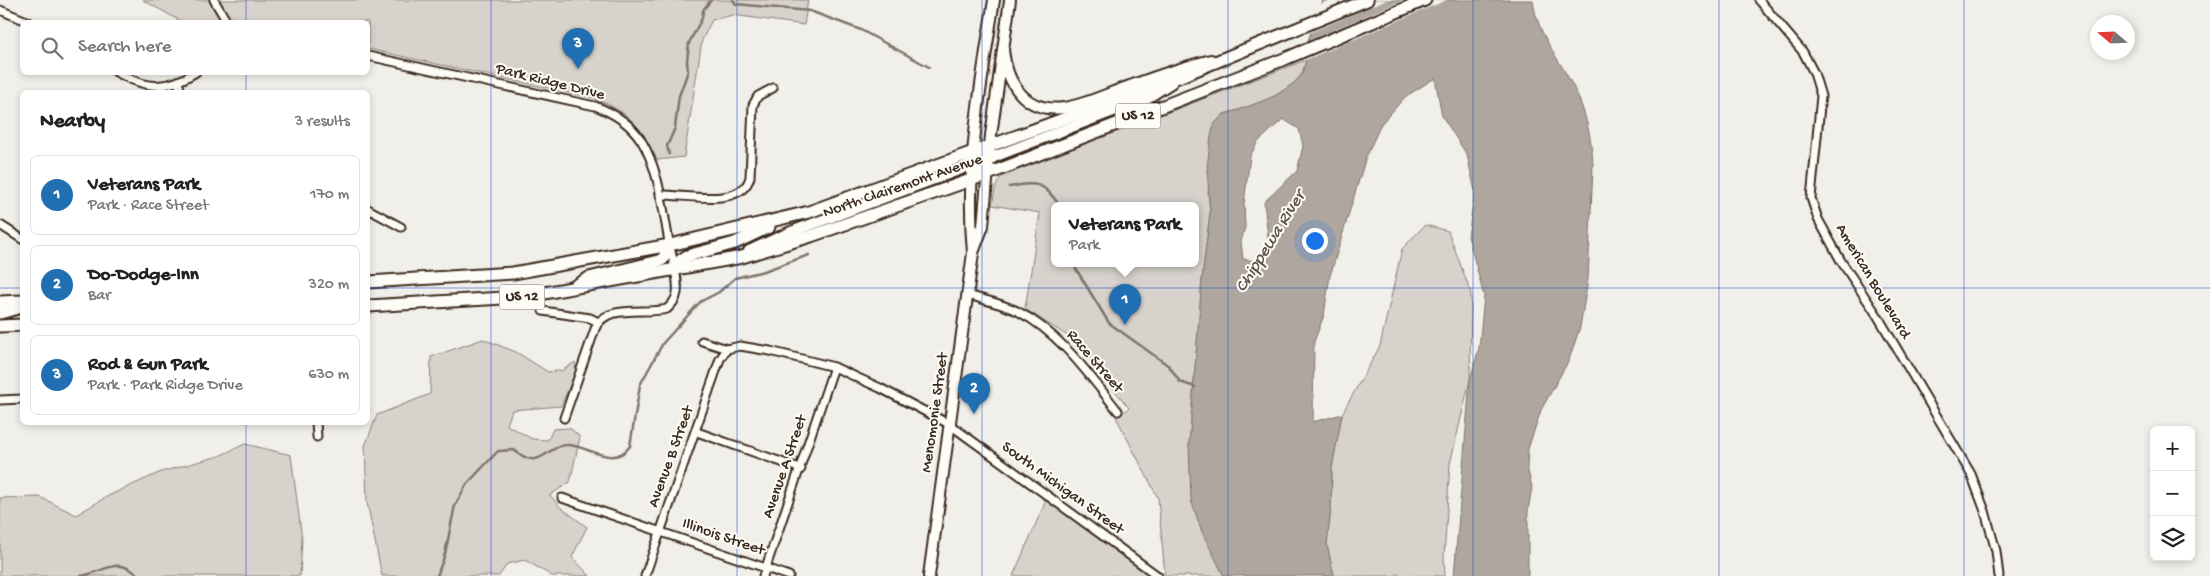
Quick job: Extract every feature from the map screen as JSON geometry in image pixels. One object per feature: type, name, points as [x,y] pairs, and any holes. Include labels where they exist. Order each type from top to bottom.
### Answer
[{"type":"main road","name":"Menomonie Street","points":[[929,576],[973,253],[970,210],[972,158],[994,0]]},
{"type":"main road","name":"Menomonie Street","points":[[973,253],[983,226],[990,147],[1010,0]]},
{"type":"main road","name":"North Clairemont Avenue","points":[[370,282],[513,274],[670,245],[808,212],[972,158],[990,147],[1181,76],[1288,34],[1366,0]]},
{"type":"main road","name":"North Clairemont Avenue","points":[[370,306],[522,297],[735,259],[811,236],[988,174],[1287,58],[1424,0]]},
{"type":"main road","points":[[1003,50],[1009,77],[1019,93],[1031,102],[1056,108],[1080,104],[1182,67],[1238,53]]},
{"type":"main road","points":[[971,180],[981,166],[989,160],[1147,98],[1181,76]]},
{"type":"main road","points":[[735,259],[775,238],[961,169],[972,158]]},
{"type":"main road","points":[[675,271],[681,260],[687,256],[735,243],[786,218]]},
{"type":"main road","points":[[569,289],[589,278],[659,261],[663,259],[670,245]]},
{"type":"main road","points":[[0,302],[20,301]]},
{"type":"main road","points":[[0,313],[20,308]]},
{"type":"main road","points":[[0,326],[20,325]]},
{"type":"street","points":[[214,0],[227,20]]},
{"type":"street","name":"American Boulevard","points":[[1759,0],[1803,52],[1814,73],[1821,96],[1811,198],[1818,219],[1841,260],[1887,331],[1971,474],[1985,511],[1996,552],[1999,576]]},
{"type":"street","points":[[0,10],[24,20]]},
{"type":"street","name":"Park Ridge Drive","points":[[370,56],[574,100],[604,109],[626,123],[641,141],[652,164],[670,245],[677,292],[674,301],[667,309],[608,315],[598,322]]},
{"type":"street","points":[[123,75],[150,87],[178,82],[191,75]]},
{"type":"street","points":[[178,82],[180,90]]},
{"type":"street","points":[[660,194],[730,197],[746,187],[750,177],[753,105],[758,96],[774,88]]},
{"type":"street","points":[[370,210],[401,228]]},
{"type":"street","points":[[0,225],[20,238]]},
{"type":"street","name":"Race Street","points":[[968,295],[1018,312],[1054,336],[1072,354],[1118,411]]},
{"type":"street","points":[[543,311],[590,318],[598,322],[564,418]]},
{"type":"street","points":[[702,340],[727,349]]},
{"type":"street","name":"South Michigan Street","points":[[727,349],[740,346],[770,351],[834,367],[880,388],[949,424],[1158,576]]},
{"type":"street","name":"Avenue B Street","points":[[645,576],[720,360],[727,349]]},
{"type":"street","name":"Avenue A Street","points":[[764,576],[834,367]]},
{"type":"street","points":[[0,400],[20,398]]},
{"type":"street","points":[[316,425],[317,437]]},
{"type":"street","points":[[696,432],[801,469]]},
{"type":"street","name":"Illinois Street","points":[[562,498],[789,576]]},
{"type":"shaded area","points":[[143,0],[808,0],[804,25],[733,15],[712,20],[702,40],[684,157],[657,160],[645,137],[632,121],[606,103],[593,98],[370,49],[370,20],[178,20]]},
{"type":"shaded area","points":[[1306,60],[1301,75],[1287,89],[1266,100],[1224,114],[1208,192],[1210,212],[1202,279],[1189,445],[1224,576],[1165,576],[1158,498],[1116,417],[1129,408],[1074,340],[1025,309],[1040,213],[992,205],[998,183],[1003,176]]},
{"type":"shaded area","points":[[1425,225],[1448,231],[1471,293],[1470,380],[1450,464],[1444,557],[1445,576],[1405,576],[1397,574],[1394,576],[1334,576],[1327,545],[1331,507],[1332,468],[1342,414],[1380,346],[1402,249]]},
{"type":"shaded area","points":[[483,339],[516,352],[548,372],[563,370],[575,362],[576,371],[561,406],[512,410],[507,425],[532,439],[548,440],[553,429],[570,428],[580,437],[570,482],[550,495],[560,507],[587,527],[572,557],[590,576],[552,576],[525,560],[507,564],[499,576],[382,576],[367,502],[365,446],[377,415],[430,394],[431,357]]},
{"type":"shaded area","points":[[245,444],[291,455],[302,539],[300,576],[0,576],[0,498],[40,497],[76,515],[110,495],[161,472],[219,456]]},
{"type":"shaded area","points":[[1048,496],[1158,576],[1013,576]]},
{"type":"water","name":"Chippewa River","points":[[1323,0],[1533,0],[1535,12],[1549,46],[1578,97],[1588,126],[1593,166],[1588,280],[1580,327],[1569,360],[1541,410],[1528,449],[1527,467],[1532,487],[1528,511],[1528,576],[1454,576],[1470,380],[1479,348],[1484,296],[1468,236],[1475,191],[1467,155],[1442,116],[1435,78],[1405,97],[1381,124],[1366,157],[1330,276],[1324,315],[1314,342],[1313,422],[1342,414],[1332,468],[1331,507],[1327,545],[1334,576],[1224,576],[1202,532],[1191,500],[1189,445],[1202,279],[1210,212],[1207,167],[1211,136],[1214,124],[1224,114],[1275,96],[1294,83],[1302,74],[1306,60],[1308,40]],"holes":[[[1283,119],[1299,129],[1303,146],[1297,171],[1264,202],[1269,246],[1255,261],[1243,259],[1241,242],[1245,227],[1244,204],[1250,156],[1258,142]]]},
{"type":"pier","points":[[1330,0],[1387,0],[1309,33],[1318,5]]},
{"type":"pier","points":[[1403,0],[1447,0],[1303,61],[1305,42]]},
{"type":"waterway","points":[[669,154],[667,146],[675,128],[679,96],[688,71],[689,43],[702,18],[703,10],[711,0]]},
{"type":"waterway","points":[[733,0],[736,4],[810,11],[861,30],[929,67]]},
{"type":"waterway","points":[[1009,187],[1027,184],[1039,185],[1049,192],[1057,202]]},
{"type":"waterway","points":[[437,576],[445,554],[455,505],[467,484],[498,451],[514,450],[524,457],[531,459],[544,456],[555,448],[570,445],[602,455],[617,456],[624,452],[630,446],[640,385],[663,343],[700,302],[719,292],[735,278],[764,271],[809,255]]},
{"type":"waterway","points":[[1075,267],[1109,323],[1169,366],[1180,382],[1195,387]]},
{"type":"waterway","points":[[81,576],[117,566],[131,570],[139,576]]},
{"type":"place","name":"Rod & Gun Park","points":[[578,69]]},
{"type":"place","name":"Veterans Park","points":[[1125,325]]},
{"type":"place","name":"Do-Dodge-Inn","points":[[974,414]]}]
